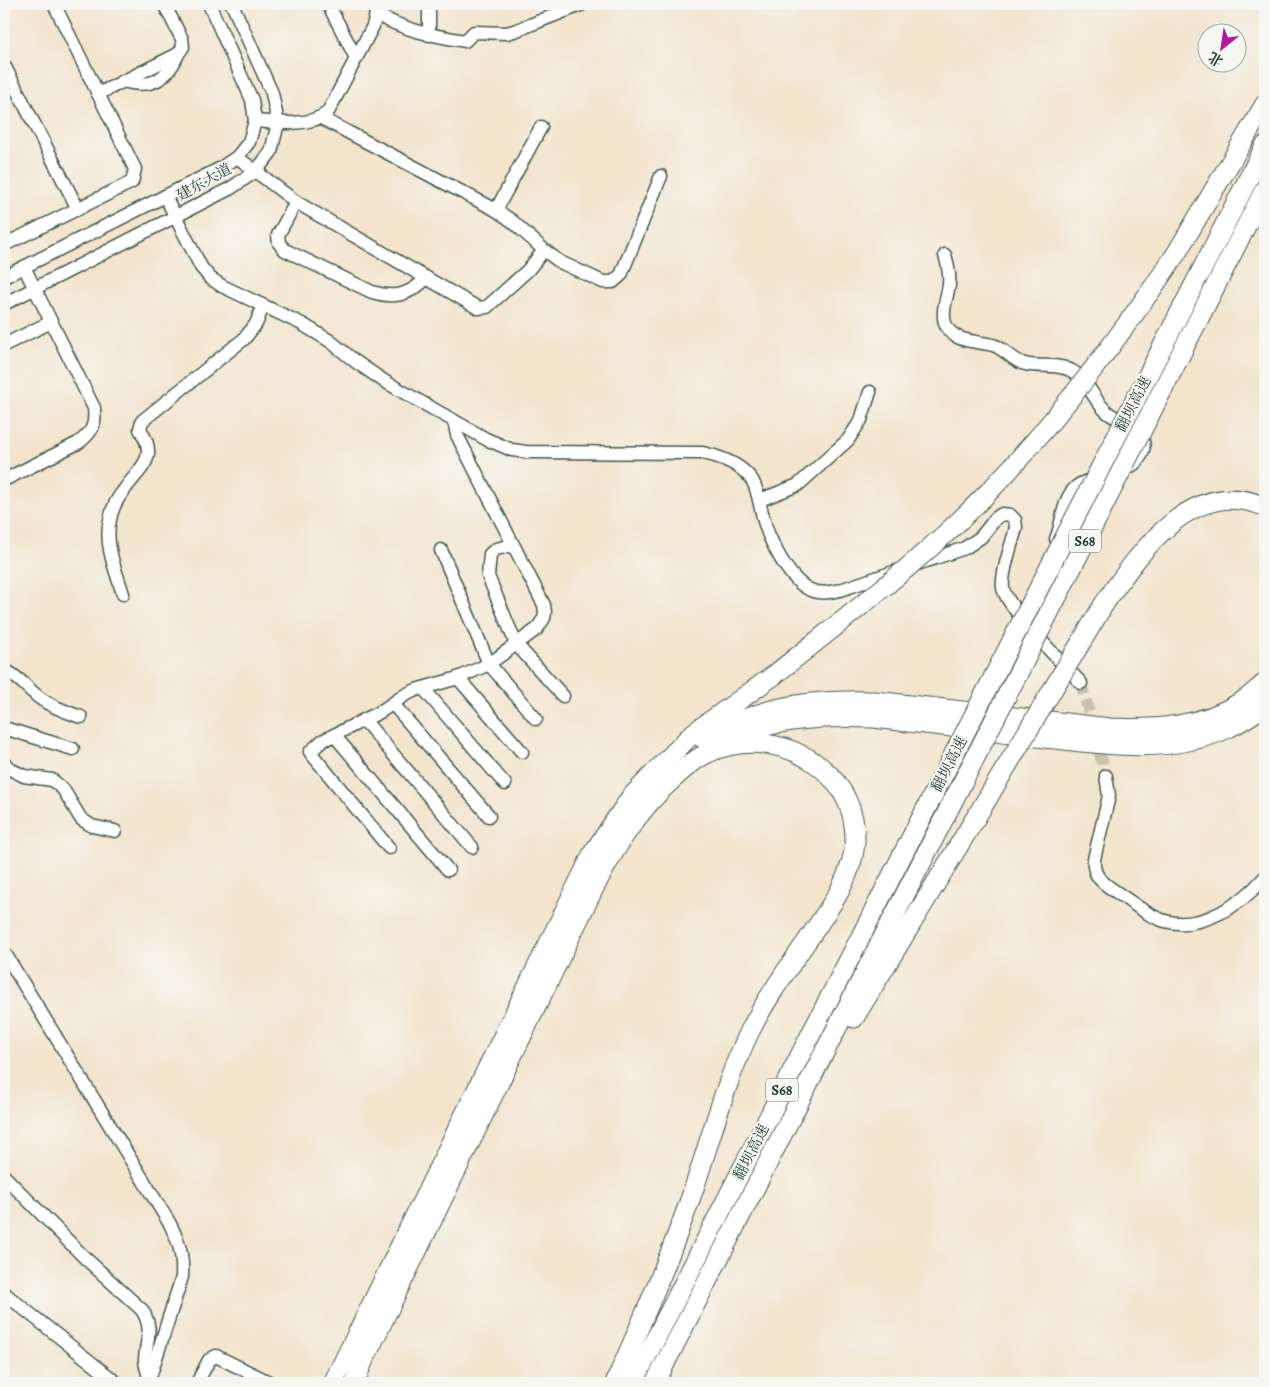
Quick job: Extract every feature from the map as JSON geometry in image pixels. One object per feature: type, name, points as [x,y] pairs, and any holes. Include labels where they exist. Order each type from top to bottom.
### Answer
[{"type":"highway","points":[[333,1383],[593,853],[630,797],[692,734],[773,676],[892,580],[946,533],[998,482],[1093,371],[1136,314],[1176,254],[1265,104]]},
{"type":"highway","name":"翻坝高速","points":[[633,1383],[1265,146]]},
{"type":"highway","name":"翻坝高速","points":[[656,1383],[1265,189]]},
{"type":"highway","points":[[771,1156],[1104,604],[1144,550],[1168,526],[1197,506],[1219,500],[1241,500],[1265,507]]},
{"type":"highway","points":[[653,774],[677,754],[729,724],[758,713],[815,701],[875,701],[1110,728],[1144,730],[1179,726],[1212,717],[1242,702],[1265,683]]},
{"type":"highway","points":[[355,1383],[361,1366],[608,862],[642,811],[683,770],[707,753],[736,737],[786,722],[815,718],[884,719],[1109,745],[1158,746],[1205,737],[1219,732],[1246,718],[1265,705]]},
{"type":"highway","points":[[615,1383],[682,1222],[723,1094],[736,1062],[765,1003],[839,892],[852,861],[855,842],[854,824],[849,806],[829,775],[815,762],[798,752],[762,743],[734,745],[707,753]]},
{"type":"street","points":[[4,244],[132,182],[136,169],[54,4]]},
{"type":"street","points":[[98,94],[178,54],[183,47],[182,39],[164,4]]},
{"type":"street","name":"建东大道","points":[[4,277],[221,168],[237,157],[250,142],[255,121],[252,100],[209,4]]},
{"type":"street","name":"建东大道","points":[[4,304],[230,188],[256,171],[271,152],[278,124],[272,93],[232,4]]},
{"type":"street","points":[[328,4],[356,58]]},
{"type":"street","points":[[429,4],[429,35]]},
{"type":"street","points":[[255,121],[278,124],[313,120],[321,118],[328,112],[373,26],[375,9],[409,30],[465,40],[474,32],[507,33],[583,4]]},
{"type":"street","points":[[4,65],[78,208]]},
{"type":"street","points":[[321,118],[496,210],[512,221],[560,262],[603,282],[614,282],[620,275],[661,176]]},
{"type":"street","points":[[496,210],[541,127]]},
{"type":"street","points":[[237,157],[296,202],[478,308],[487,307],[528,270],[544,250]]},
{"type":"street","points":[[166,196],[202,267],[210,278],[222,286],[302,324],[330,341],[384,381],[486,439],[512,450],[526,452],[692,452],[714,455],[736,465],[752,481],[760,500],[767,528],[788,569],[798,582],[806,588],[823,593],[840,590],[965,548],[981,537],[996,518],[1002,514],[1010,515],[1015,520],[1016,528],[1003,580],[1005,594],[1014,609],[1081,683]]},
{"type":"street","points":[[296,202],[278,236],[279,243],[285,250],[372,292],[387,296],[403,294],[416,288],[427,278]]},
{"type":"street","points":[[945,255],[949,269],[949,284],[944,321],[949,331],[958,338],[1000,348],[1020,362],[1033,366],[1057,366],[1078,374],[1101,406],[1139,432],[1144,442],[1143,452],[1136,462],[1126,469],[1084,482],[1074,488],[1066,502],[1060,530],[1030,589],[1014,609]]},
{"type":"street","points":[[4,480],[78,444],[93,429],[95,418],[94,408],[24,267]]},
{"type":"street","points":[[122,594],[109,545],[108,531],[110,517],[116,504],[123,491],[144,464],[148,454],[147,445],[140,428],[142,421],[244,339],[256,324],[263,306]]},
{"type":"street","points":[[4,345],[51,322]]},
{"type":"street","points":[[760,500],[798,485],[848,440],[861,420],[870,392]]},
{"type":"street","points":[[389,848],[310,752],[322,741],[393,704],[405,695],[458,678],[488,664],[537,629],[545,612],[544,605],[457,435],[454,421]]},
{"type":"street","points":[[513,545],[496,549],[490,554],[488,576],[516,644],[563,696]]},
{"type":"street","points":[[441,550],[488,664],[536,719]]},
{"type":"street","points":[[4,670],[22,682],[40,698],[60,710],[81,717]]},
{"type":"street","points":[[458,678],[522,752]]},
{"type":"street","points":[[423,688],[505,784]]},
{"type":"street","points":[[393,704],[488,816]]},
{"type":"street","points":[[364,720],[472,847]]},
{"type":"street","points":[[4,728],[74,749]]},
{"type":"street","points":[[334,735],[448,870]]},
{"type":"street","points":[[4,763],[10,769],[24,776],[52,780],[63,789],[81,819],[92,826],[115,831]]},
{"type":"street","points":[[1106,776],[1110,796],[1094,859],[1096,874],[1107,886],[1150,914],[1164,921],[1179,923],[1194,922],[1210,917],[1236,904],[1265,877]]},
{"type":"street","points":[[4,952],[179,1242],[183,1258],[182,1277],[149,1381]]},
{"type":"street","points":[[4,1176],[84,1258],[142,1310],[147,1318],[149,1328],[145,1360],[149,1381]]},
{"type":"street","points":[[4,1293],[117,1383]]},
{"type":"street","points":[[197,1383],[209,1360],[216,1356],[272,1383]]},
{"type":"tunnel","points":[[1081,683],[1106,776]]}]
